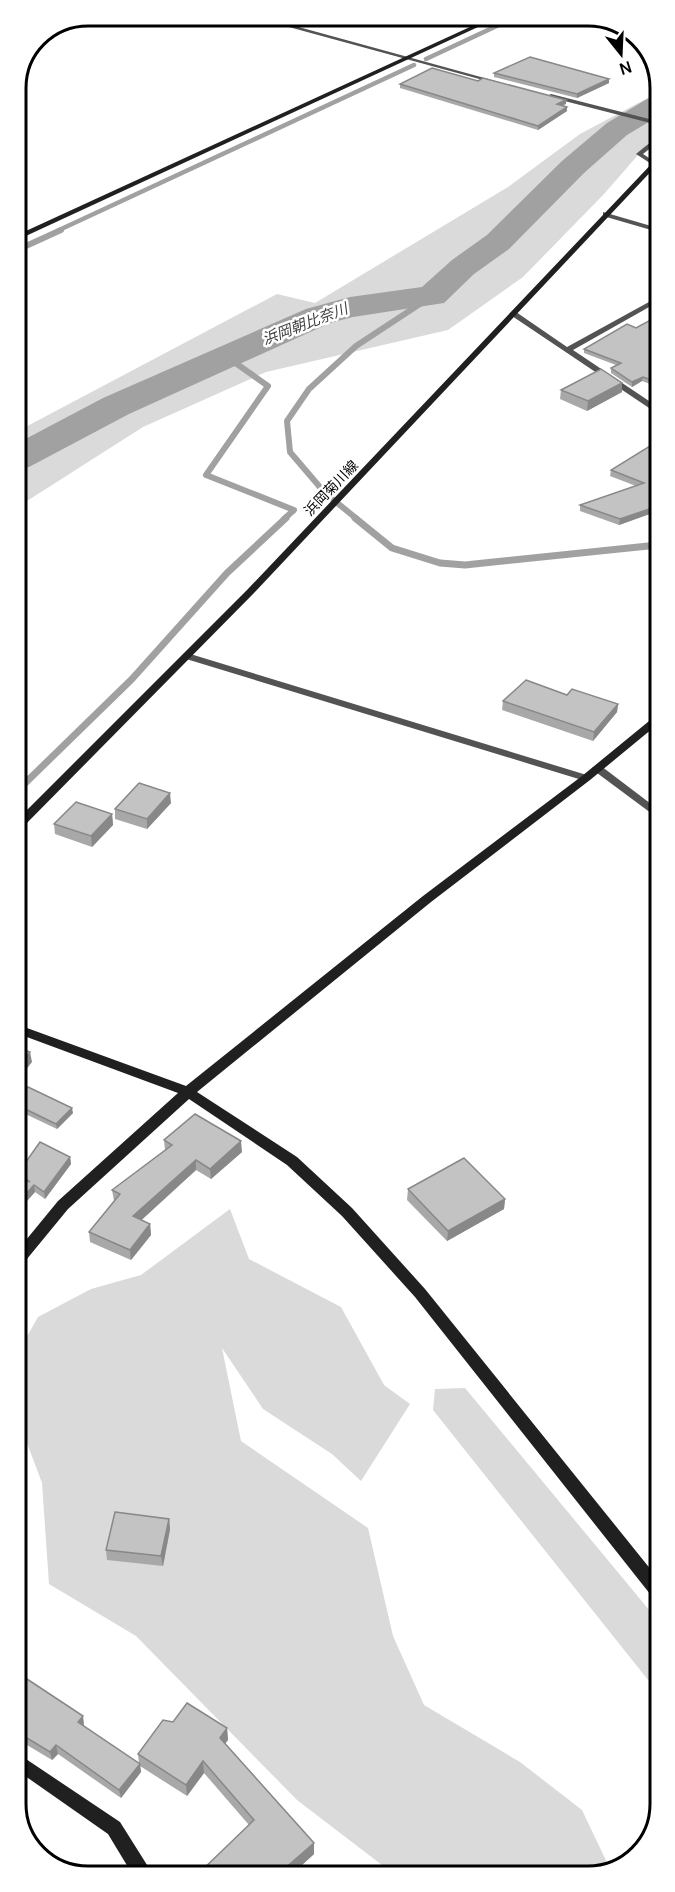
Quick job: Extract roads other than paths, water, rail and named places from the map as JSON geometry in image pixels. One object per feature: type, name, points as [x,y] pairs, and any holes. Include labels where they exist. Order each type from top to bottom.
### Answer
[{"type":"street","points":[[288,26],[499,83]]},
{"type":"street","points":[[26,234],[477,26]]},
{"type":"street","points":[[545,94],[650,121]]},
{"type":"street","points":[[650,145],[639,154],[650,159]]},
{"type":"street","name":"浜岡菊川線","points":[[26,818],[187,656],[513,314],[650,166]]},
{"type":"street","points":[[606,213],[650,227]]},
{"type":"street","points":[[567,350],[650,303]]},
{"type":"street","points":[[513,314],[650,406]]},
{"type":"street","points":[[187,656],[585,778]]},
{"type":"street","points":[[26,1250],[63,1205],[188,1092],[428,899],[650,725]]},
{"type":"street","points":[[597,768],[650,810]]},
{"type":"street","points":[[26,1032],[188,1092],[292,1161],[347,1212],[420,1293],[650,1578]]},
{"type":"street","points":[[26,1767],[114,1828],[139,1866]]},
{"type":"waterway","points":[[426,59],[496,26]]},
{"type":"waterway","points":[[57,231],[414,65]]},
{"type":"waterway","name":"浜岡朝比奈川","points":[[26,454],[116,406],[318,316],[350,307],[432,296],[463,267],[498,242],[573,167],[617,129],[650,109]]},
{"type":"waterway","points":[[26,246],[61,230]]},
{"type":"waterway","points":[[357,519],[325,493],[290,452],[287,421],[309,389],[356,346],[432,296]]},
{"type":"waterway","points":[[227,357],[268,386],[206,475],[294,510],[284,519]]},
{"type":"waterway","points":[[26,782],[132,679],[227,573],[286,518]]},
{"type":"waterway","points":[[355,518],[392,548],[440,563],[465,565],[650,546]]}]
